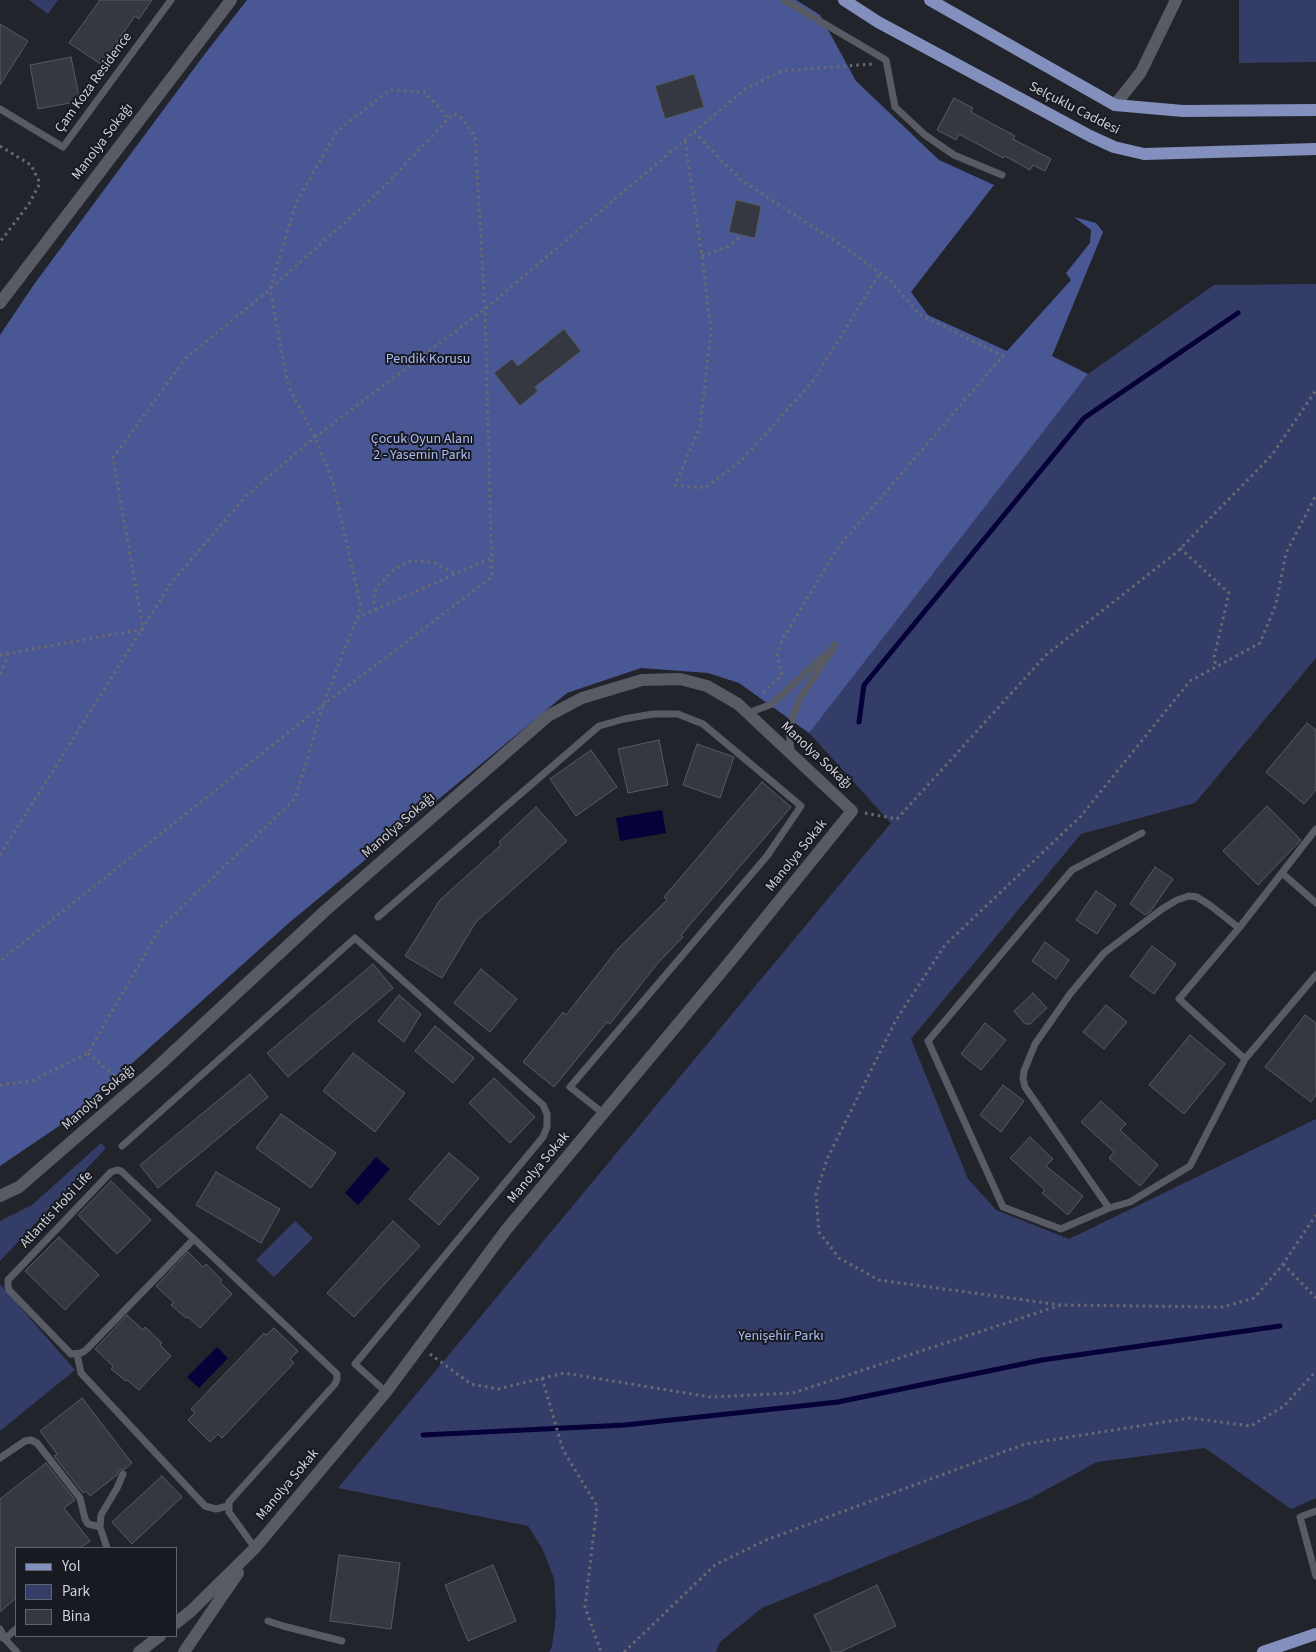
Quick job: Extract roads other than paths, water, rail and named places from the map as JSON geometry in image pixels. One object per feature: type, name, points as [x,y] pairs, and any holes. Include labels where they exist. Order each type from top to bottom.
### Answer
[{"type":"main road","name":"Selçuklu Caddesi","points":[[844,0],[887,27],[1114,147],[1144,154],[1316,149]]},
{"type":"main road","name":"Selçuklu Caddesi","points":[[934,1],[1115,105],[1182,111],[1316,110]]},
{"type":"main road","points":[[1263,1652],[1316,1634]]},
{"type":"street","name":"Manolya Sokağı","points":[[0,303],[230,0]]},
{"type":"street","points":[[1115,105],[1141,72],[1176,0]]},
{"type":"street","name":"Manolya Sokağı","points":[[0,1196],[19,1187],[130,1090],[326,910],[548,716],[582,698],[642,680],[680,679],[707,686],[738,704],[852,812]]},
{"type":"street","name":"Manolya Sokak","points":[[178,1621],[255,1548],[386,1392],[506,1230],[604,1114],[852,812]]},
{"type":"street","name":"Manolya Sokak","points":[[184,1652],[255,1548]]},
{"type":"street","points":[[139,1652],[159,1637]]},
{"type":"lane","name":"Çam Koza Residence","points":[[0,109],[63,147],[171,0]]},
{"type":"lane","points":[[784,0],[886,60],[895,107],[925,135],[954,155],[1002,175]]},
{"type":"lane","points":[[748,713],[772,704],[835,645],[799,700],[789,728],[791,754]]},
{"type":"lane","points":[[378,918],[599,726],[624,719],[653,714],[678,714],[703,724],[801,806],[767,856],[570,1087],[604,1114]]},
{"type":"lane","points":[[1245,1059],[1179,999],[1239,928],[1316,828]]},
{"type":"lane","points":[[1142,833],[1072,870],[928,1041],[1003,1208],[1061,1229],[1109,1208],[1130,1202],[1190,1166],[1245,1059],[1316,975]]},
{"type":"lane","points":[[1282,873],[1316,904]]},
{"type":"lane","points":[[1109,1208],[1025,1087],[1024,1071],[1035,1044],[1070,994],[1104,953],[1162,909],[1177,900],[1189,896],[1197,897],[1239,928]]},
{"type":"lane","points":[[122,1146],[355,938],[543,1105],[547,1114],[547,1127],[543,1137],[355,1364],[386,1392]]},
{"type":"lane","name":"Atlantis Hobi Life","points":[[77,1354],[71,1354],[9,1290],[8,1280],[111,1172],[114,1170],[120,1171],[336,1374],[335,1384],[233,1497],[228,1506]]},
{"type":"lane","points":[[194,1239],[86,1350],[77,1354],[79,1370],[205,1506],[216,1509],[228,1506],[229,1512],[255,1548]]},
{"type":"lane","points":[[0,1458],[25,1441],[31,1440],[37,1443],[80,1498],[88,1524],[100,1528]]},
{"type":"lane","points":[[106,1547],[100,1528],[100,1519],[102,1512],[124,1474]]},
{"type":"lane","points":[[1316,1511],[1300,1517],[1316,1576]]},
{"type":"lane","points":[[268,1621],[342,1641]]},
{"type":"lane","points":[[0,1629],[2,1638],[17,1652]]},
{"type":"lane","points":[[2,1638],[15,1630]]},
{"type":"waterway","points":[[859,722],[864,685],[1084,418],[1238,313]]},
{"type":"waterway","points":[[423,1435],[625,1425],[838,1402],[1042,1360],[1280,1326]]},
{"type":"park label","name":"Pendik Korusu","points":[[428,360]]},
{"type":"park label","name":"Çocuk Oyun Alanı 2 - Yasemin Parkı","points":[[422,448]]},
{"type":"park label","name":"Yenişehir Parkı","points":[[781,1337]]}]
